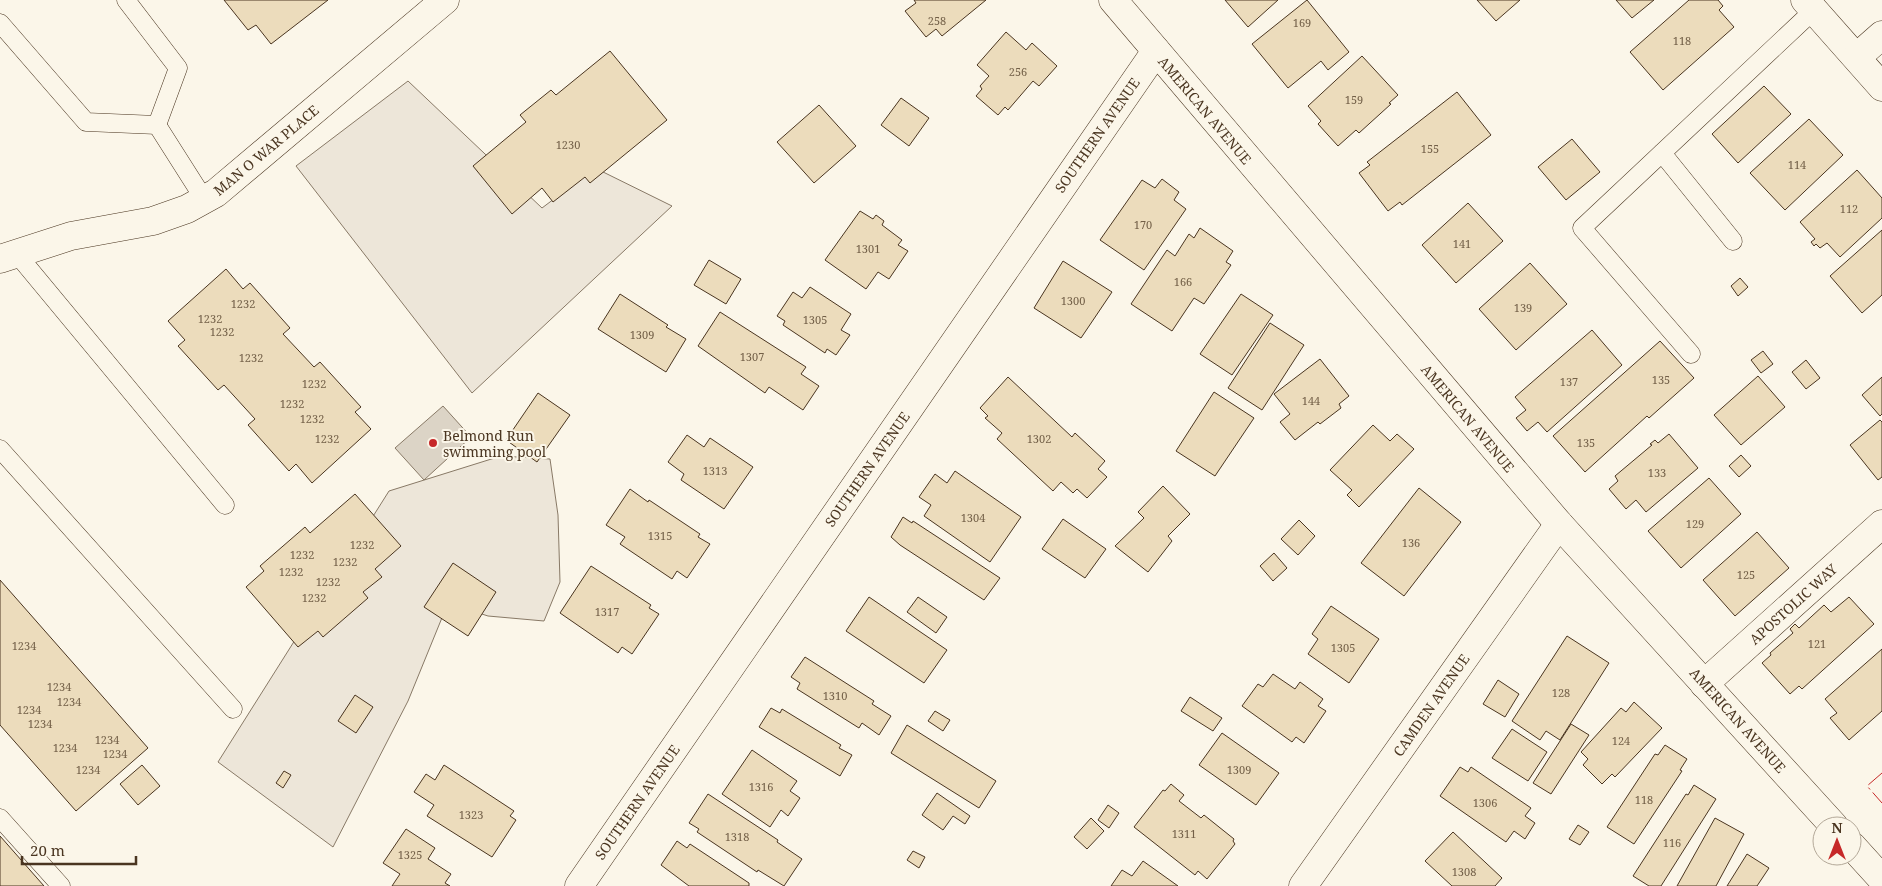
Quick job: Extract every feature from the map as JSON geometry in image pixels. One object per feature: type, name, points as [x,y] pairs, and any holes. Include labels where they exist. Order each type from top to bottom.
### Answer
[{"type":"street","name":"MAN O WAR PLACE","points":[[8,256],[71,236],[153,221],[187,209],[216,193],[445,0]]},
{"type":"street","name":"AMERICAN AVENUE","points":[[1113,0],[1559,524],[1825,816]]},
{"type":"street","points":[[1810,5],[1882,87]]},
{"type":"street","points":[[1857,58],[1882,35]]},
{"type":"street","name":"SOUTHERN AVENUE","points":[[579,886],[1156,51]]},
{"type":"street","name":"CAMDEN AVENUE","points":[[1303,886],[1559,524]]},
{"type":"street","name":"APOSTOLIC WAY","points":[[1704,684],[1882,524]]},
{"type":"street","points":[[1862,857],[1882,879]]},
{"type":"lane","points":[[126,0],[178,68],[157,125]]},
{"type":"lane","points":[[1691,354],[1582,228],[1662,153],[1810,5]]},
{"type":"lane","points":[[0,24],[86,122],[157,125]]},
{"type":"lane","points":[[157,125],[204,199]]},
{"type":"lane","points":[[1662,153],[1733,241]]},
{"type":"lane","points":[[8,256],[225,505]]},
{"type":"lane","points":[[0,449],[233,709]]},
{"type":"lane","points":[[0,818],[61,886]]},
{"type":"shaded area","points":[[408,81],[542,208],[595,168],[672,206],[472,393],[296,166]]},
{"type":"shaded area","name":"Belmond Run swimming pool","points":[[443,406],[471,437],[424,480],[395,448]]},
{"type":"shaded area","points":[[501,456],[550,459],[558,515],[560,582],[544,621],[488,616],[448,603],[408,701],[333,847],[218,762],[389,491]]},
{"type":"building","points":[[224,0],[328,0],[271,44],[256,25],[248,30]]},
{"type":"building","points":[[914,0],[986,0],[942,36],[936,29],[926,37],[905,11],[916,3]]},
{"type":"building","points":[[1225,0],[1278,0],[1248,27]]},
{"type":"building","points":[[1307,0],[1349,52],[1328,70],[1321,61],[1288,88],[1252,44]]},
{"type":"building","points":[[1477,0],[1520,0],[1496,21]]},
{"type":"building","points":[[1616,0],[1654,0],[1632,18]]},
{"type":"building","points":[[1689,0],[1718,0],[1723,6],[1719,10],[1734,27],[1663,90],[1630,52]]},
{"type":"building","points":[[1006,32],[1026,50],[1032,43],[1057,66],[1039,86],[1033,81],[1008,110],[1005,107],[998,115],[976,96],[982,89],[980,86],[989,76],[977,65]]},
{"type":"building","points":[[610,51],[667,120],[590,183],[585,177],[553,202],[542,188],[512,214],[473,166],[526,122],[520,115],[551,90],[556,95]]},
{"type":"building","points":[[1362,56],[1398,95],[1389,103],[1391,104],[1359,133],[1356,130],[1338,146],[1318,124],[1321,121],[1308,106]]},
{"type":"building","points":[[1764,86],[1791,114],[1738,163],[1712,134]]},
{"type":"building","points":[[1457,92],[1491,135],[1402,205],[1400,202],[1388,211],[1359,173],[1370,165],[1367,162]]},
{"type":"building","points":[[901,98],[929,118],[909,146],[881,125]]},
{"type":"building","points":[[819,105],[856,146],[814,183],[777,142]]},
{"type":"building","points":[[1809,119],[1843,155],[1785,210],[1750,173]]},
{"type":"building","points":[[1572,139],[1600,172],[1566,200],[1538,167]]},
{"type":"building","points":[[1857,170],[1882,198],[1882,218],[1840,257],[1827,243],[1820,248],[1816,244],[1814,246],[1811,242],[1815,239],[1800,222]]},
{"type":"building","points":[[1162,179],[1179,192],[1174,200],[1186,209],[1144,270],[1100,240],[1142,180],[1155,188]]},
{"type":"building","points":[[1468,203],[1503,241],[1456,283],[1422,245]]},
{"type":"building","points":[[860,211],[873,219],[876,215],[884,221],[882,225],[902,240],[898,245],[908,251],[889,279],[878,272],[866,289],[825,260]]},
{"type":"building","points":[[1200,228],[1233,251],[1226,262],[1231,265],[1204,304],[1194,298],[1172,331],[1131,304],[1167,250],[1175,256],[1189,234],[1194,238]]},
{"type":"building","points":[[1882,230],[1882,295],[1862,313],[1830,276]]},
{"type":"building","points":[[709,260],[741,279],[726,304],[694,285]]},
{"type":"building","points":[[1063,261],[1112,292],[1081,338],[1034,308]]},
{"type":"building","points":[[1530,263],[1567,304],[1516,350],[1479,309]]},
{"type":"building","points":[[226,269],[243,289],[250,283],[290,328],[283,334],[314,367],[320,362],[361,407],[355,412],[371,429],[312,483],[296,464],[289,471],[248,425],[255,419],[224,385],[218,390],[178,346],[185,340],[168,321]]},
{"type":"building","points":[[1740,278],[1748,287],[1738,296],[1731,286]]},
{"type":"building","points":[[810,287],[851,314],[841,330],[850,335],[836,355],[827,349],[825,353],[783,325],[785,321],[777,316],[793,292],[802,298]]},
{"type":"building","points":[[620,294],[686,339],[666,372],[598,329]]},
{"type":"building","points":[[1241,294],[1273,315],[1232,375],[1200,354]]},
{"type":"building","points":[[720,312],[806,367],[801,374],[819,386],[803,410],[769,387],[765,393],[698,346]]},
{"type":"building","points":[[1270,323],[1304,345],[1262,410],[1228,388]]},
{"type":"building","points":[[1592,330],[1622,365],[1547,432],[1538,422],[1527,431],[1516,418],[1526,410],[1515,397]]},
{"type":"building","points":[[1660,341],[1694,378],[1649,418],[1647,416],[1585,472],[1553,436]]},
{"type":"building","points":[[1763,351],[1773,364],[1761,373],[1751,360]]},
{"type":"building","points":[[1320,359],[1349,396],[1339,404],[1341,408],[1320,424],[1318,422],[1295,440],[1280,422],[1290,414],[1274,394]]},
{"type":"building","points":[[1806,360],[1820,378],[1806,389],[1792,372]]},
{"type":"building","points":[[1758,376],[1785,407],[1741,445],[1714,415]]},
{"type":"building","points":[[1008,377],[1072,437],[1075,433],[1105,461],[1098,469],[1107,477],[1087,498],[1077,489],[1073,493],[1061,482],[1053,491],[997,439],[1002,433],[985,418],[988,416],[980,408]]},
{"type":"building","points":[[1882,377],[1882,414],[1880,416],[1862,395]]},
{"type":"building","points":[[1214,392],[1254,418],[1215,476],[1176,451]]},
{"type":"building","points":[[538,393],[570,415],[537,462],[506,440]]},
{"type":"building","points":[[1880,420],[1882,422],[1882,477],[1878,480],[1850,445]]},
{"type":"building","points":[[1373,425],[1390,441],[1397,434],[1414,449],[1359,507],[1347,495],[1352,490],[1330,470]]},
{"type":"building","points":[[1669,434],[1698,468],[1646,512],[1636,500],[1626,509],[1609,489],[1618,481],[1615,476],[1652,445],[1650,444],[1655,440],[1658,443]]},
{"type":"building","points":[[687,435],[704,447],[710,438],[753,467],[724,509],[681,480],[684,474],[668,462]]},
{"type":"building","points":[[1741,455],[1751,466],[1739,477],[1729,466]]},
{"type":"building","points":[[955,471],[1021,517],[990,562],[924,516],[931,505],[919,497],[935,474],[947,483]]},
{"type":"building","points":[[1709,478],[1741,514],[1681,568],[1648,531]]},
{"type":"building","points":[[1163,486],[1190,514],[1168,536],[1172,541],[1148,572],[1115,546],[1144,518],[1138,512]]},
{"type":"building","points":[[1419,488],[1461,522],[1404,596],[1361,563]]},
{"type":"building","points":[[630,489],[700,534],[698,537],[710,544],[687,578],[677,571],[672,579],[620,544],[625,537],[606,525]]},
{"type":"building","points":[[355,494],[401,546],[375,569],[382,577],[363,592],[368,598],[323,637],[318,631],[298,647],[246,587],[264,571],[260,566],[305,527],[310,533]]},
{"type":"building","points":[[903,517],[912,523],[913,521],[1000,578],[984,600],[900,545],[891,537]]},
{"type":"building","points":[[1063,519],[1106,549],[1085,578],[1042,549]]},
{"type":"building","points":[[1299,520],[1315,536],[1298,555],[1281,539]]},
{"type":"building","points":[[1757,532],[1789,568],[1735,616],[1703,580]]},
{"type":"building","points":[[1274,553],[1287,568],[1273,581],[1260,566]]},
{"type":"building","points":[[453,563],[496,592],[468,636],[424,607]]},
{"type":"building","points":[[591,566],[651,605],[649,608],[659,614],[632,654],[622,647],[618,653],[560,613]]},
{"type":"building","points":[[0,580],[148,748],[76,811],[0,725]]},
{"type":"building","points":[[869,597],[947,650],[924,683],[846,631]]},
{"type":"building","points":[[918,597],[947,617],[936,633],[907,612]]},
{"type":"building","points":[[1849,597],[1874,624],[1802,689],[1799,686],[1790,694],[1762,663],[1771,655],[1770,653],[1793,633],[1790,629],[1795,624],[1799,628],[1824,605],[1831,612]]},
{"type":"building","points":[[1331,606],[1379,639],[1349,683],[1308,654],[1318,639],[1312,634]]},
{"type":"building","points":[[1567,636],[1609,663],[1560,740],[1546,731],[1540,740],[1512,721]]},
{"type":"building","points":[[1882,649],[1882,711],[1849,740],[1830,718],[1837,713],[1825,699]]},
{"type":"building","points":[[805,657],[874,701],[872,704],[891,716],[879,735],[862,723],[859,728],[797,689],[800,683],[791,677]]},
{"type":"building","points":[[1273,674],[1295,689],[1300,682],[1323,699],[1318,706],[1326,711],[1304,743],[1296,737],[1292,742],[1242,706],[1258,684],[1263,687]]},
{"type":"building","points":[[1498,680],[1519,694],[1505,717],[1483,704]]},
{"type":"building","points":[[355,695],[373,707],[356,733],[338,721]]},
{"type":"building","points":[[1190,697],[1222,718],[1213,731],[1181,711]]},
{"type":"building","points":[[1634,702],[1662,728],[1615,777],[1612,774],[1602,784],[1583,765],[1588,759],[1581,752],[1621,708],[1626,712]]},
{"type":"building","points":[[771,708],[780,713],[782,709],[841,745],[839,748],[852,755],[840,776],[759,727]]},
{"type":"building","points":[[935,711],[950,720],[943,731],[928,721]]},
{"type":"building","points":[[1571,724],[1589,735],[1551,794],[1533,783]]},
{"type":"building","points":[[907,725],[996,781],[979,808],[891,753]]},
{"type":"building","points":[[1512,729],[1547,752],[1528,781],[1492,758]]},
{"type":"building","points":[[1222,733],[1279,773],[1256,805],[1199,765]]},
{"type":"building","points":[[1665,745],[1687,759],[1680,770],[1682,771],[1634,844],[1607,827],[1655,754],[1658,755]]},
{"type":"building","points":[[752,750],[797,781],[790,791],[800,798],[788,816],[781,810],[770,827],[722,794]]},
{"type":"building","points":[[142,765],[160,786],[138,805],[120,784]]},
{"type":"building","points":[[444,765],[514,811],[510,816],[516,820],[492,857],[427,816],[434,805],[414,792],[426,774],[435,780]]},
{"type":"building","points":[[1460,767],[1468,772],[1471,767],[1531,808],[1525,816],[1535,823],[1525,839],[1514,831],[1506,842],[1440,796]]},
{"type":"building","points":[[284,771],[291,775],[283,788],[276,783]]},
{"type":"building","points":[[1171,784],[1184,795],[1179,801],[1201,818],[1204,815],[1234,839],[1235,844],[1207,879],[1198,871],[1195,875],[1134,827],[1163,790],[1165,791]]},
{"type":"building","points":[[1694,785],[1716,799],[1661,886],[1649,886],[1633,876],[1686,794],[1688,795]]},
{"type":"building","points":[[937,793],[970,816],[965,824],[953,816],[943,830],[922,815]]},
{"type":"building","points":[[708,794],[778,840],[777,842],[802,859],[784,886],[758,870],[757,872],[697,832],[699,829],[689,823]]},
{"type":"building","points":[[1108,805],[1119,813],[1109,828],[1098,820]]},
{"type":"building","points":[[1091,818],[1104,831],[1087,849],[1074,837]]},
{"type":"building","points":[[1715,818],[1744,834],[1716,886],[1677,886]]},
{"type":"building","points":[[1578,825],[1589,832],[1580,845],[1569,839]]},
{"type":"building","points":[[406,829],[435,848],[428,859],[451,874],[445,883],[450,886],[392,886],[400,874],[383,863]]},
{"type":"building","points":[[1453,832],[1502,878],[1495,886],[1452,886],[1425,861]]},
{"type":"building","points":[[0,836],[44,886],[0,886]]},
{"type":"building","points":[[677,841],[687,848],[690,844],[749,883],[749,886],[689,886],[661,865]]},
{"type":"building","points":[[913,851],[925,857],[919,868],[907,860]]},
{"type":"building","points":[[1747,854],[1769,868],[1757,886],[1727,886]]},
{"type":"building","points":[[1143,861],[1178,886],[1111,886],[1122,870],[1132,876]]},
{"type":"power","points":[[1882,773],[1867,786],[1882,803]]},
{"type":"place","name":"Belmond Run swimming pool","points":[[433,443]]}]
